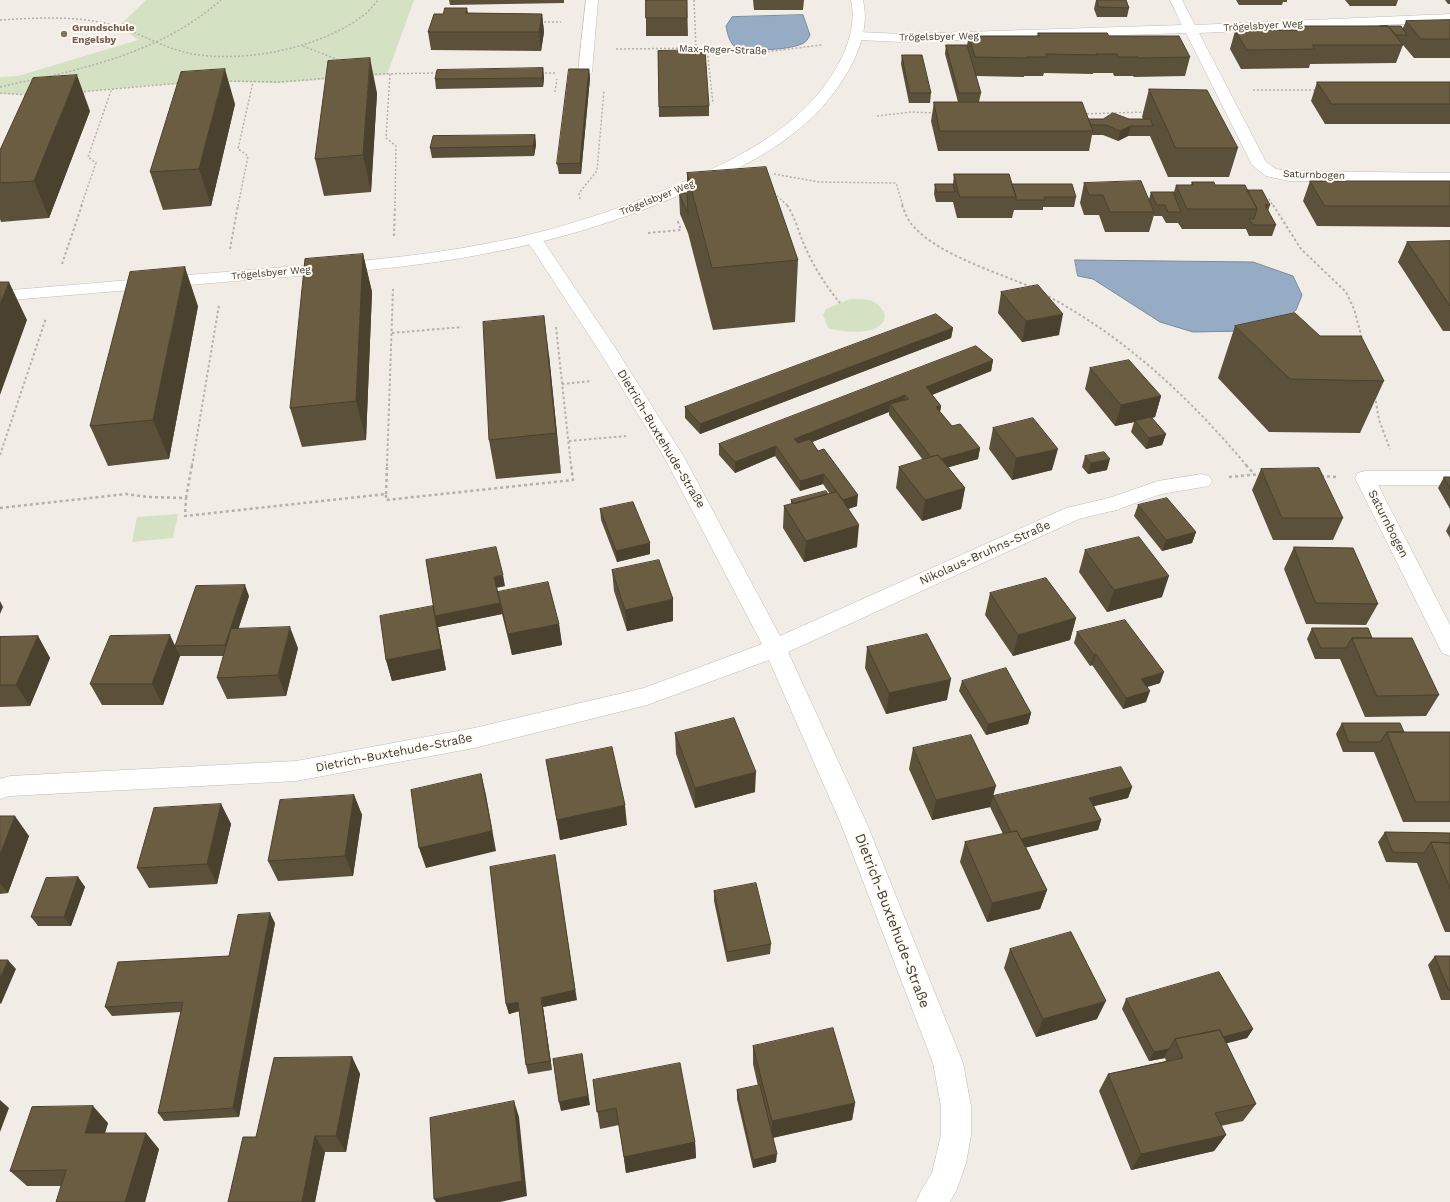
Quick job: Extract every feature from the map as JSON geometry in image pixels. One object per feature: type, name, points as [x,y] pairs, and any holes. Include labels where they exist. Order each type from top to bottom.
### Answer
[{"type":"street","points":[[585,72],[592,0]]},
{"type":"street","points":[[857,0],[859,6],[858,36]]},
{"type":"street","name":"Saturnbogen","points":[[1176,0],[1193,29],[1260,165],[1271,173],[1289,176],[1450,178]]},
{"type":"street","name":"Trögelsbyer Weg","points":[[0,296],[224,277],[458,254],[534,238],[595,222],[670,195],[737,163],[780,136],[822,101],[846,67],[858,36],[902,38],[1193,29],[1450,18]]},
{"type":"street","name":"Dietrich-Buxtehude-Straße","points":[[534,238],[609,352],[674,457],[774,648],[854,824],[948,1063],[954,1090],[957,1118],[956,1144],[946,1179],[932,1202]]},
{"type":"street","name":"Saturnbogen","points":[[1450,478],[1364,478],[1450,647]]},
{"type":"street","name":"Nikolaus-Bruhns-Straße","points":[[774,648],[1073,513],[1113,504],[1158,488],[1202,481]]},
{"type":"street","name":"Dietrich-Buxtehude-Straße","points":[[0,789],[10,786],[296,771],[474,738],[647,696],[774,648]]},
{"type":"path","points":[[0,86],[48,77],[103,62],[155,42],[190,26],[221,0]]},
{"type":"path","points":[[0,20],[53,18],[97,22],[115,25],[155,42],[188,53],[222,57],[262,53],[302,45],[336,32],[358,20],[370,10],[378,0]]},
{"type":"path","points":[[694,0],[696,48]]},
{"type":"path","points":[[534,22],[590,21]]},
{"type":"path","name":"Max-Reger-Straße","points":[[587,49],[707,48],[758,53],[817,47],[858,36]]},
{"type":"path","points":[[302,45],[341,61]]},
{"type":"path","points":[[707,48],[713,104]]},
{"type":"path","points":[[585,72],[605,72],[597,171],[579,193],[580,204],[595,222]]},
{"type":"path","points":[[367,75],[443,73]]},
{"type":"path","points":[[535,73],[558,73],[555,92]]},
{"type":"path","points":[[390,74],[386,138],[396,146],[392,333],[386,500],[574,480],[555,320]]},
{"type":"path","points":[[226,81],[280,82],[334,77]]},
{"type":"path","points":[[78,92],[181,82]]},
{"type":"path","points":[[252,82],[238,150],[248,156],[224,277],[186,498],[185,516],[386,494]]},
{"type":"path","points":[[0,455],[96,163],[88,157],[112,88]]},
{"type":"path","points":[[1223,90],[1319,90]]},
{"type":"path","points":[[0,93],[33,95]]},
{"type":"path","points":[[877,116],[911,112],[935,113]]},
{"type":"path","points":[[1082,114],[1151,112]]},
{"type":"path","points":[[737,163],[793,180],[896,183],[901,204],[907,216],[920,233],[964,258],[1018,280],[1059,301],[1110,333],[1167,381],[1234,449],[1254,474]]},
{"type":"path","points":[[770,191],[780,197],[793,212],[803,242],[813,262],[826,286],[840,303]]},
{"type":"path","points":[[1267,196],[1290,234],[1306,254],[1344,289],[1350,298],[1356,312],[1363,343]]},
{"type":"path","points":[[392,333],[462,327]]},
{"type":"path","points":[[1374,389],[1379,420],[1404,478]]},
{"type":"path","points":[[569,441],[659,432]]},
{"type":"path","points":[[1202,481],[1262,474]]},
{"type":"path","points":[[1320,476],[1364,478]]},
{"type":"path","points":[[0,508],[126,494],[148,497],[186,498]]},
{"type":"green space","points":[[146,0],[414,0],[387,75],[279,83],[233,82],[154,85],[53,95],[0,94],[0,77],[18,76],[138,40],[119,26]]},
{"type":"green space","points":[[850,299],[870,300],[878,304],[884,314],[883,322],[873,329],[857,332],[828,328],[823,315],[826,309]]},
{"type":"green space","points":[[178,514],[173,538],[132,542],[137,517]]},
{"type":"water","points":[[803,15],[810,35],[808,39],[800,45],[781,49],[758,50],[734,46],[726,26],[732,17]]},
{"type":"water","points":[[1075,260],[1253,262],[1293,276],[1302,295],[1296,310],[1286,319],[1246,331],[1193,332],[1160,322],[1093,279],[1078,276]]},
{"type":"building","points":[[646,0],[687,0],[687,18],[646,18]]},
{"type":"building","points":[[1097,0],[1126,0],[1129,8],[1099,7]]},
{"type":"building","points":[[445,8],[467,8],[466,13],[542,14],[539,32],[428,32],[434,14],[443,14]]},
{"type":"building","points":[[1450,20],[1450,39],[1421,39],[1406,21]]},
{"type":"building","points":[[1299,26],[1388,26],[1403,45],[1312,45],[1315,49],[1247,50],[1235,31],[1301,30]]},
{"type":"building","points":[[1388,26],[1401,26],[1407,35],[1396,35]]},
{"type":"building","points":[[1038,33],[1107,33],[1109,36],[1179,36],[1190,57],[1138,58],[1118,57],[1117,54],[1046,54],[1047,57],[1027,58],[975,57],[969,36],[1039,36]]},
{"type":"building","points":[[946,45],[967,45],[981,93],[959,93]]},
{"type":"building","points":[[705,50],[709,106],[659,107],[658,51]]},
{"type":"building","points":[[902,55],[922,55],[931,93],[910,93]]},
{"type":"building","points":[[370,58],[363,155],[315,159],[328,61]]},
{"type":"building","points":[[543,68],[542,78],[435,79],[437,70]]},
{"type":"building","points":[[225,69],[199,169],[150,172],[181,72]]},
{"type":"building","points":[[569,69],[589,69],[580,163],[557,164]]},
{"type":"building","points":[[77,75],[34,181],[0,183],[0,150],[33,78]]},
{"type":"building","points":[[1317,82],[1450,82],[1450,104],[1332,104]]},
{"type":"building","points":[[1149,89],[1207,90],[1238,148],[1176,148]]},
{"type":"building","points":[[934,102],[1082,102],[1093,131],[940,131]]},
{"type":"building","points":[[1113,113],[1129,119],[1150,119],[1153,126],[1131,126],[1120,131],[1106,125],[1091,125],[1088,119],[1103,119]]},
{"type":"building","points":[[535,135],[533,146],[430,148],[433,136]]},
{"type":"building","points":[[766,167],[798,260],[712,268],[687,173]]},
{"type":"building","points":[[954,174],[1009,174],[1016,197],[960,197]]},
{"type":"building","points":[[1141,181],[1154,212],[1110,212],[1103,195],[1089,195],[1084,183]]},
{"type":"building","points":[[1310,181],[1450,181],[1450,206],[1325,206]]},
{"type":"building","points":[[1192,182],[1214,182],[1215,185],[1245,185],[1257,209],[1187,209],[1176,185],[1193,185]]},
{"type":"building","points":[[935,184],[953,184],[955,192],[937,192]]},
{"type":"building","points":[[1012,184],[1072,184],[1076,197],[1044,197],[1045,200],[1016,200]]},
{"type":"building","points":[[1247,190],[1262,190],[1270,205],[1265,205],[1276,225],[1253,225],[1249,219],[1254,219],[1257,209]]},
{"type":"building","points":[[1151,192],[1174,192],[1181,212],[1168,212],[1165,205],[1157,205]]},
{"type":"building","points":[[679,193],[687,193],[688,213]]},
{"type":"building","points":[[1450,241],[1450,306],[1407,242]]},
{"type":"building","points":[[363,254],[356,401],[290,408],[305,259]]},
{"type":"building","points":[[185,267],[153,420],[90,426],[130,272]]},
{"type":"building","points":[[0,282],[9,282],[0,304]]},
{"type":"building","points":[[1038,285],[1063,314],[1026,321],[1001,292]]},
{"type":"building","points":[[1295,313],[1320,336],[1361,336],[1384,381],[1290,379],[1235,326]]},
{"type":"building","points":[[936,314],[953,328],[700,424],[685,407]]},
{"type":"building","points":[[544,316],[556,433],[489,440],[483,322]]},
{"type":"building","points":[[976,346],[993,360],[926,387],[941,406],[936,407],[952,426],[960,424],[980,448],[941,459],[938,455],[931,457],[890,404],[909,399],[905,395],[794,439],[798,443],[810,439],[818,451],[824,449],[858,495],[843,500],[824,474],[800,481],[776,446],[735,462],[719,444]]},
{"type":"building","points":[[1129,360],[1161,396],[1121,405],[1090,368]]},
{"type":"building","points":[[1151,417],[1166,434],[1149,438],[1135,421]]},
{"type":"building","points":[[1033,418],[1058,449],[1016,458],[993,428]]},
{"type":"building","points":[[1104,452],[1110,459],[1091,463],[1085,456]]},
{"type":"building","points":[[938,455],[965,488],[925,500],[899,467]]},
{"type":"building","points":[[1319,468],[1343,518],[1282,518],[1261,469]]},
{"type":"building","points":[[1444,477],[1450,477],[1450,488]]},
{"type":"building","points":[[826,491],[828,494],[794,504],[791,500]]},
{"type":"building","points":[[837,492],[859,525],[806,541],[784,506]]},
{"type":"building","points":[[1167,498],[1196,532],[1166,540],[1138,505]]},
{"type":"building","points":[[633,502],[650,543],[616,551],[600,509]]},
{"type":"building","points":[[1139,537],[1169,576],[1114,590],[1085,550]]},
{"type":"building","points":[[496,547],[503,575],[494,577],[500,603],[435,616],[426,560]]},
{"type":"building","points":[[1294,547],[1353,548],[1378,604],[1316,603]]},
{"type":"building","points":[[659,560],[673,599],[625,610],[612,570]]},
{"type":"building","points":[[1046,578],[1076,618],[1018,635],[990,593]]},
{"type":"building","points":[[548,582],[559,624],[508,634],[498,592]]},
{"type":"building","points":[[245,585],[225,645],[175,646],[196,586]]},
{"type":"building","points":[[433,606],[441,649],[386,660],[380,616]]},
{"type":"building","points":[[1125,620],[1164,672],[1141,679],[1150,691],[1126,698],[1096,654],[1094,655],[1077,632]]},
{"type":"building","points":[[290,627],[278,675],[217,678],[231,629]]},
{"type":"building","points":[[1312,628],[1368,628],[1372,638],[1352,638],[1346,648],[1321,648]]},
{"type":"building","points":[[927,634],[951,679],[889,693],[867,647]]},
{"type":"building","points":[[170,635],[152,684],[90,684],[110,636]]},
{"type":"building","points":[[38,636],[16,685],[0,685],[0,637]]},
{"type":"building","points":[[1352,638],[1412,638],[1439,695],[1377,696]]},
{"type":"building","points":[[1006,668],[1031,713],[988,724],[962,681]]},
{"type":"building","points":[[734,718],[756,772],[695,788],[675,733]]},
{"type":"building","points":[[1342,723],[1400,723],[1404,732],[1387,732],[1380,742],[1349,742]]},
{"type":"building","points":[[1387,732],[1450,732],[1450,802],[1416,802]]},
{"type":"building","points":[[971,735],[996,786],[936,800],[913,748]]},
{"type":"building","points":[[612,747],[625,805],[557,820],[546,760]]},
{"type":"building","points":[[1121,767],[1132,787],[1089,798],[1101,820],[1021,839],[1017,831],[1011,832],[993,796]]},
{"type":"building","points":[[481,774],[492,831],[419,848],[411,790]]},
{"type":"building","points":[[354,795],[345,856],[268,861],[280,800]]},
{"type":"building","points":[[221,804],[207,864],[137,868],[154,808]]},
{"type":"building","points":[[0,816],[15,816],[0,855]]},
{"type":"building","points":[[1017,831],[1047,890],[992,903],[965,842]]},
{"type":"building","points":[[1385,832],[1450,833],[1450,843],[1431,842],[1424,853],[1393,852]]},
{"type":"building","points":[[1431,842],[1450,843],[1450,888]]},
{"type":"building","points":[[555,855],[575,990],[541,998],[550,1061],[526,1065],[518,1002],[506,1004],[490,867]]},
{"type":"building","points":[[78,877],[64,917],[31,917],[46,878]]},
{"type":"building","points":[[756,883],[771,944],[727,952],[714,891]]},
{"type":"building","points":[[270,913],[233,1108],[158,1113],[183,1002],[105,1007],[118,962],[229,956],[238,915]]},
{"type":"building","points":[[1071,932],[1106,1001],[1043,1019],[1010,949]]},
{"type":"building","points":[[1435,956],[1450,956],[1450,990],[1449,990]]},
{"type":"building","points":[[0,960],[8,960],[0,978]]},
{"type":"building","points":[[1219,972],[1253,1029],[1223,1037],[1220,1030],[1175,1039],[1169,1049],[1154,1052],[1126,999]]},
{"type":"building","points":[[833,1028],[855,1103],[772,1121],[753,1046]]},
{"type":"building","points":[[1220,1030],[1256,1104],[1215,1113],[1226,1135],[1141,1154],[1108,1074],[1183,1058],[1175,1039]]},
{"type":"building","points":[[582,1054],[588,1096],[559,1102],[553,1059]]},
{"type":"building","points":[[352,1057],[336,1136],[315,1136],[302,1202],[228,1202],[243,1137],[256,1137],[274,1058]]},
{"type":"building","points":[[680,1063],[695,1142],[624,1157],[616,1108],[597,1112],[593,1080]]},
{"type":"building","points":[[760,1085],[777,1154],[753,1160],[737,1090]]},
{"type":"building","points":[[514,1101],[522,1181],[434,1199],[430,1118]]},
{"type":"building","points":[[93,1106],[85,1133],[146,1133],[125,1202],[56,1202],[66,1170],[10,1171],[32,1107]]},
{"type":"place","name":"Grundschule Engelsby","points":[[64,34]]}]
